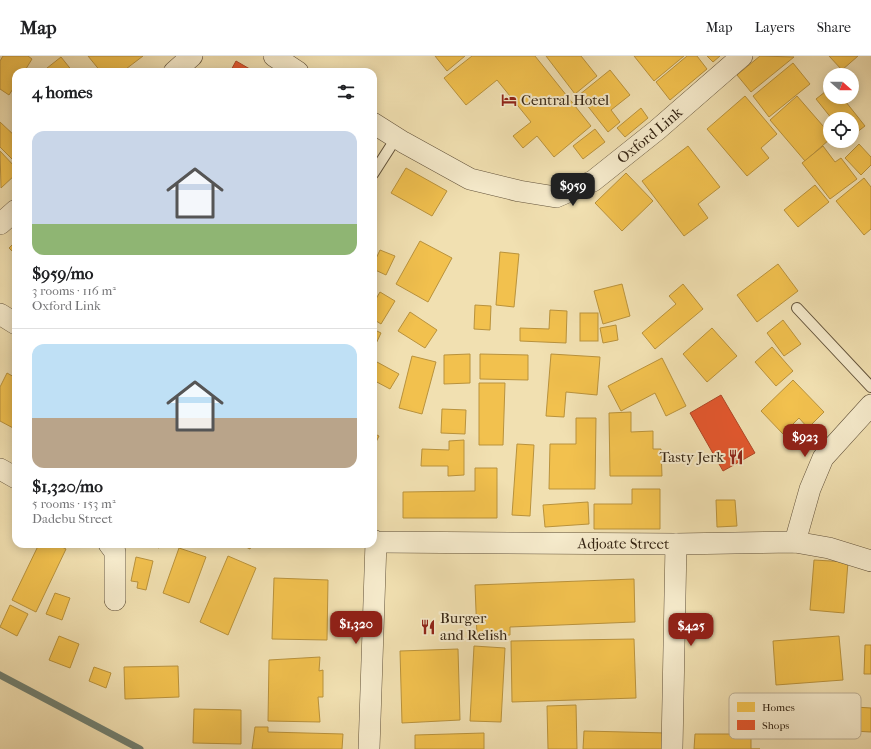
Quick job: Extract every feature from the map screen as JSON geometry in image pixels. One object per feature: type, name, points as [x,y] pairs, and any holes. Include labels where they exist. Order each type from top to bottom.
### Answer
[{"type":"street","points":[[178,68],[192,56]]},
{"type":"street","points":[[274,56],[292,68]]},
{"type":"street","name":"Oxford Link","points":[[377,126],[396,138],[470,179],[519,191],[556,197],[593,181],[657,130],[742,56]]},
{"type":"street","points":[[0,224],[12,214]]},
{"type":"street","points":[[0,314],[12,322]]},
{"type":"street","points":[[795,542],[810,490],[823,458],[871,405]]},
{"type":"street","points":[[0,469],[12,476]]},
{"type":"street","name":"Adjoate Street","points":[[377,541],[676,544],[795,542],[829,548],[871,561]]},
{"type":"street","points":[[672,749],[676,544]]},
{"type":"street","points":[[112,548],[114,552],[115,600]]},
{"type":"street","points":[[369,749],[375,548]]},
{"type":"lane","points":[[377,168],[396,138]]},
{"type":"lane","points":[[797,308],[871,387]]},
{"type":"building: Homes","points":[[3,56],[28,56],[32,59],[26,68],[12,68],[12,90],[9,95],[0,89],[0,61]]},
{"type":"building: Homes","points":[[88,56],[143,56],[127,68],[98,68]]},
{"type":"building: Homes","points":[[435,56],[465,56],[447,71]]},
{"type":"building: Homes","points":[[472,56],[535,56],[591,126],[554,157],[537,136],[523,148],[513,136],[531,122],[497,80],[466,105],[444,78]]},
{"type":"building: Homes","points":[[546,56],[581,56],[597,76],[575,94]]},
{"type":"building: Homes","points":[[634,56],[684,56],[654,81]]},
{"type":"building: Homes","points":[[687,56],[697,56],[707,69],[670,100],[656,82]]},
{"type":"building: Homes","points":[[707,56],[720,56],[713,62]]},
{"type":"building: Homes","points":[[760,56],[794,57],[751,92],[737,75]]},
{"type":"building: Homes","points":[[829,56],[858,56],[844,68],[840,68]]},
{"type":"building: Homes","points":[[61,57],[70,68],[47,68]]},
{"type":"building: Homes","points":[[793,63],[810,84],[769,117],[753,96]]},
{"type":"building: Homes","points":[[610,70],[630,95],[611,110],[620,122],[608,132],[579,95]]},
{"type":"building: Homes","points":[[823,94],[823,104],[848,104],[854,112],[826,112],[816,99]]},
{"type":"building: Homes","points":[[745,96],[777,134],[761,148],[769,158],[747,176],[707,129]]},
{"type":"building: Homes","points":[[797,96],[823,126],[823,145],[805,161],[770,120]]},
{"type":"building: Homes","points":[[641,108],[648,118],[625,137],[617,128]]},
{"type":"building: Homes","points":[[859,118],[865,126],[859,131]]},
{"type":"building: Homes","points":[[0,122],[12,133],[12,159],[0,147]]},
{"type":"building: Homes","points":[[595,129],[605,142],[583,159],[573,146]]},
{"type":"building: Homes","points":[[859,144],[871,157],[871,165],[861,175],[845,158],[855,148],[859,148]]},
{"type":"building: Homes","points":[[688,146],[720,187],[698,204],[708,218],[684,236],[642,181]]},
{"type":"building: Homes","points":[[823,146],[835,162],[841,158],[857,179],[830,199],[802,163]]},
{"type":"building: Homes","points":[[0,151],[12,164],[12,178],[1,188]]},
{"type":"building: Homes","points":[[406,168],[447,191],[432,216],[391,193]]},
{"type":"building: Homes","points":[[626,173],[653,201],[622,231],[595,203]]},
{"type":"building: Homes","points":[[864,178],[871,187],[871,229],[864,235],[836,201]]},
{"type":"building: Homes","points":[[815,185],[829,202],[798,227],[784,210]]},
{"type":"building: Homes","points":[[420,241],[452,258],[428,302],[396,284]]},
{"type":"building: Homes","points":[[380,250],[395,256],[386,275],[377,271],[377,256]]},
{"type":"building: Homes","points":[[500,252],[519,254],[514,307],[496,305]]},
{"type":"building: Homes","points":[[778,264],[798,291],[757,322],[737,295]]},
{"type":"building: Homes","points":[[622,284],[630,316],[603,324],[594,291]]},
{"type":"building: Homes","points":[[683,284],[703,309],[655,349],[642,333],[676,304],[669,296]]},
{"type":"building: Homes","points":[[380,292],[395,301],[381,324],[377,322],[377,297]]},
{"type":"building: Homes","points":[[475,305],[491,306],[490,330],[474,329]]},
{"type":"building: Homes","points":[[550,310],[567,311],[566,343],[520,341],[520,328],[549,329]]},
{"type":"building: Homes","points":[[410,312],[437,330],[425,348],[398,331]]},
{"type":"building: Homes","points":[[580,313],[598,313],[598,341],[580,341]]},
{"type":"building: Homes","points":[[783,320],[801,344],[784,356],[767,333]]},
{"type":"building: Homes","points":[[616,325],[618,340],[603,343],[600,328]]},
{"type":"building: Homes","points":[[712,328],[737,356],[707,382],[683,354]]},
{"type":"building: Homes","points":[[377,331],[381,333],[377,342]]},
{"type":"building: Homes","points":[[772,347],[793,371],[776,386],[755,362]]},
{"type":"building: Homes","points":[[470,354],[470,383],[444,384],[444,355]]},
{"type":"building: Homes","points":[[480,354],[528,355],[528,380],[480,379]]},
{"type":"building: Homes","points":[[551,354],[600,357],[597,395],[566,392],[564,417],[546,416]]},
{"type":"building: Homes","points":[[412,356],[436,362],[422,414],[399,408]]},
{"type":"building: Homes","points":[[662,358],[686,406],[666,416],[655,393],[621,411],[608,386]]},
{"type":"building: Homes","points":[[377,362],[399,374],[390,389],[377,382]]},
{"type":"building: Homes","points":[[7,373],[12,376],[12,427],[0,421],[0,387]]},
{"type":"building: Homes","points":[[793,380],[824,412],[808,428],[799,418],[783,434],[761,411]]},
{"type":"building: Homes","points":[[479,383],[505,383],[503,445],[479,445]]},
{"type":"building: Homes","points":[[442,409],[466,410],[465,434],[441,433]]},
{"type":"building: Homes","points":[[631,412],[631,432],[653,431],[653,449],[661,449],[662,476],[610,476],[609,413]]},
{"type":"building: Homes","points":[[576,418],[596,418],[595,489],[549,489],[550,444],[576,444]]},
{"type":"building: Homes","points":[[464,440],[464,475],[448,476],[448,466],[421,466],[422,449],[449,450],[449,441]]},
{"type":"building: Homes","points":[[517,444],[534,445],[530,516],[512,515]]},
{"type":"building: Homes","points":[[475,468],[497,468],[497,518],[403,518],[403,492],[475,491]]},
{"type":"building: Homes","points":[[632,489],[660,489],[660,529],[594,529],[594,504],[632,504]]},
{"type":"building: Homes","points":[[716,500],[735,500],[737,526],[717,527]]},
{"type":"building: Homes","points":[[588,502],[589,524],[545,527],[543,505]]},
{"type":"building: Homes","points":[[37,548],[66,549],[36,612],[12,600]]},
{"type":"building: Homes","points":[[179,548],[206,557],[189,603],[163,593]]},
{"type":"building: Homes","points":[[228,556],[256,568],[228,635],[200,622]]},
{"type":"building: Homes","points":[[136,557],[153,561],[146,590],[137,588],[138,582],[131,581]]},
{"type":"building: Homes","points":[[814,560],[848,562],[844,613],[810,610]]},
{"type":"building: Homes","points":[[274,578],[328,580],[327,640],[272,639]]},
{"type":"building: Homes","points":[[634,579],[635,622],[510,627],[510,635],[477,636],[475,585]]},
{"type":"building: Homes","points":[[55,593],[70,598],[62,620],[46,614]]},
{"type":"building: Homes","points":[[10,605],[28,614],[17,636],[0,627]]},
{"type":"building: Homes","points":[[59,636],[79,644],[70,668],[49,660]]},
{"type":"building: Homes","points":[[839,636],[843,680],[776,685],[773,641]]},
{"type":"building: Homes","points":[[634,639],[636,698],[512,702],[511,641]]},
{"type":"building: Homes","points":[[865,645],[871,645],[871,674],[864,674]]},
{"type":"building: Homes","points":[[474,646],[505,648],[501,722],[470,721]]},
{"type":"building: Homes","points":[[458,649],[460,720],[402,723],[400,651]]},
{"type":"building: Homes","points":[[320,657],[319,671],[323,670],[323,697],[318,697],[320,722],[268,721],[269,660]]},
{"type":"building: Homes","points":[[178,666],[179,697],[125,699],[124,667]]},
{"type":"building: Homes","points":[[94,667],[111,673],[106,688],[89,681]]},
{"type":"building: Homes","points":[[576,705],[577,749],[548,749],[547,706]]},
{"type":"building: Homes","points":[[861,707],[871,708],[871,732],[861,731]]},
{"type":"building: Homes","points":[[194,709],[241,710],[241,744],[193,743]]},
{"type":"building: Homes","points":[[255,727],[268,727],[268,732],[343,734],[342,749],[252,749]]},
{"type":"building: Homes","points":[[584,731],[666,733],[666,749],[583,749]]},
{"type":"building: Homes","points":[[484,733],[484,749],[415,749],[415,735]]},
{"type":"building: Homes","points":[[695,734],[729,734],[729,739],[751,739],[751,749],[694,749]]},
{"type":"building: Shops","points":[[236,61],[248,68],[232,68]]},
{"type":"building: Shops","points":[[721,395],[755,453],[723,471],[690,413]]},
{"type":"waterway","points":[[0,675],[140,749]]},
{"type":"place","name":"Central Hotel","points":[[509,100]]},
{"type":"place","name":"Tasty Jerk","points":[[736,457]]},
{"type":"place","name":"Burger and Relish","points":[[428,627]]}]
